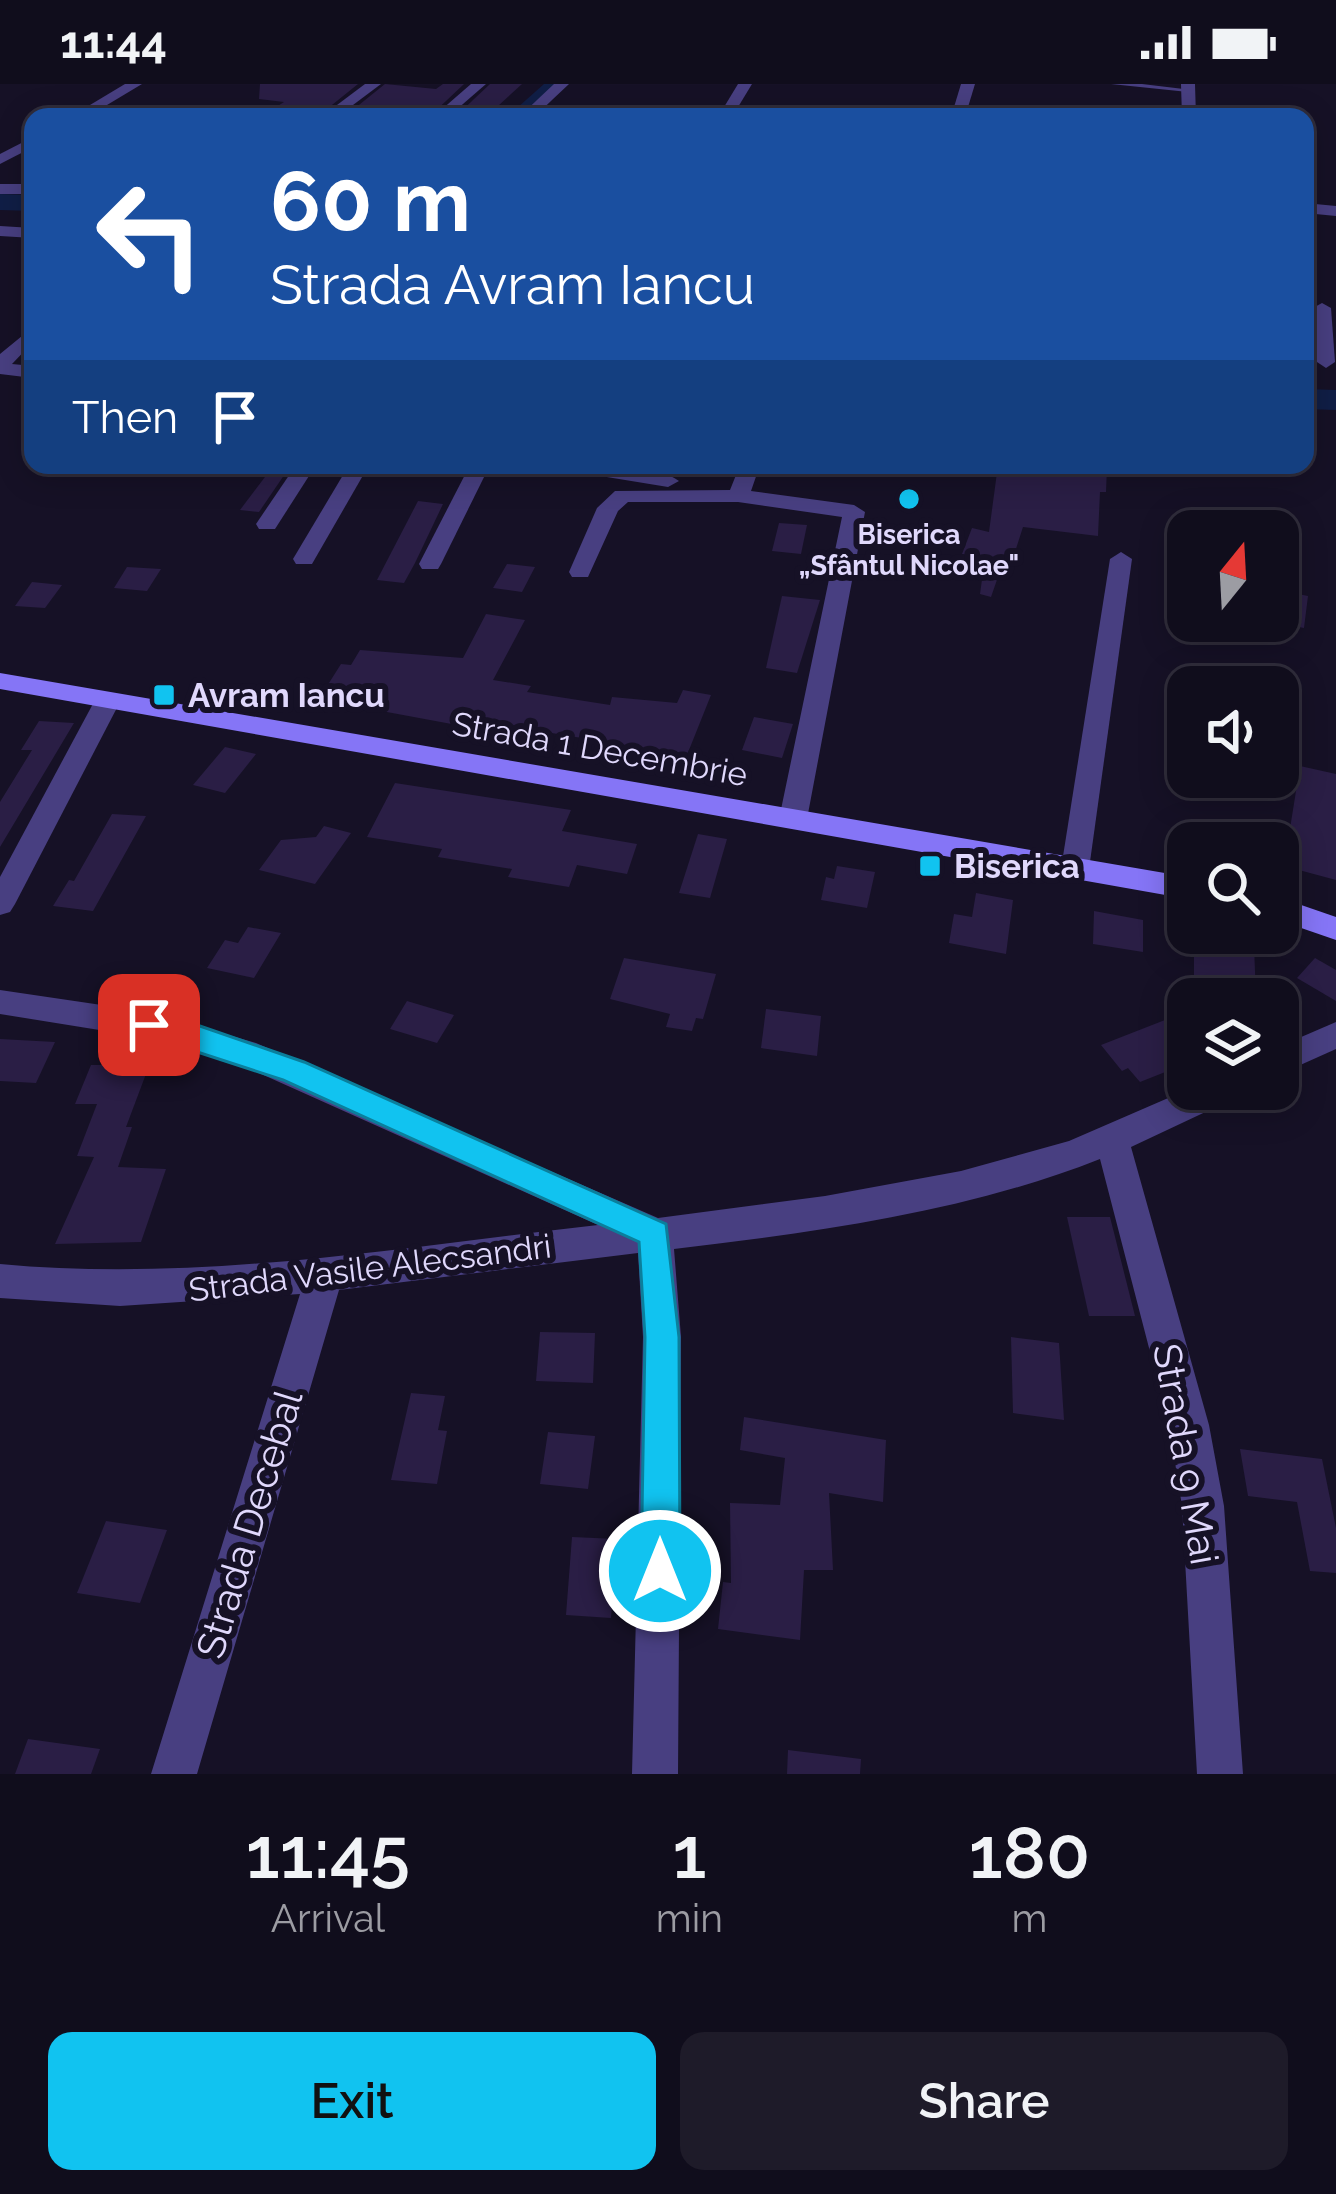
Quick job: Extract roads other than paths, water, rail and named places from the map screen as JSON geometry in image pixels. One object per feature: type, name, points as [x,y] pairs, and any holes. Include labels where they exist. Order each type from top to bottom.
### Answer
[{"type":"main road","name":"Strada 1 Decembrie","points":[[0,681],[1167,884]]},
{"type":"main road","points":[[1299,916],[1336,929]]},
{"type":"street","points":[[92,108],[136,84]]},
{"type":"street","points":[[341,108],[374,84]]},
{"type":"street","points":[[451,108],[479,84]]},
{"type":"street","points":[[536,108],[562,84]]},
{"type":"street","points":[[1322,308],[1322,362]]},
{"type":"street","points":[[0,367],[24,342]]},
{"type":"street","points":[[267,524],[300,474]]},
{"type":"street","points":[[304,559],[354,474]]},
{"type":"street","points":[[430,563],[475,474]]},
{"type":"street","points":[[619,474],[849,510],[856,515],[793,819]]},
{"type":"street","points":[[738,496],[747,474]]},
{"type":"street","points":[[580,572],[608,508],[622,496],[738,496]]},
{"type":"street","points":[[1075,869],[1121,560]]},
{"type":"street","points":[[0,904],[108,700]]},
{"type":"street","points":[[0,1002],[149,1025],[245,1052],[655,1234],[662,1337],[655,1774]]},
{"type":"street","points":[[1299,1052],[1336,1035]]},
{"type":"street","name":"Strada Vasile Alecsandri","points":[[0,1282],[174,1291],[655,1234],[925,1193],[1030,1168],[1112,1140],[1176,1110]]},
{"type":"street","name":"Strada 9 Mai","points":[[1112,1140],[1190,1425],[1202,1506],[1220,1774]]},
{"type":"street","name":"Strada Decebal","points":[[173,1774],[325,1274]]},
{"type":"lane","points":[[1115,84],[1188,87]]},
{"type":"waterway","points":[[524,108],[552,84]]},
{"type":"waterway","points":[[0,202],[24,203]]},
{"type":"waterway","points":[[1314,399],[1336,400]]},
{"type":"place","name":"Biserica „Sfântul Nicolae\"","points":[[909,499]]},
{"type":"place","name":"Avram Iancu","points":[[164,695]]},
{"type":"place","name":"Biserica","points":[[930,866]]}]
